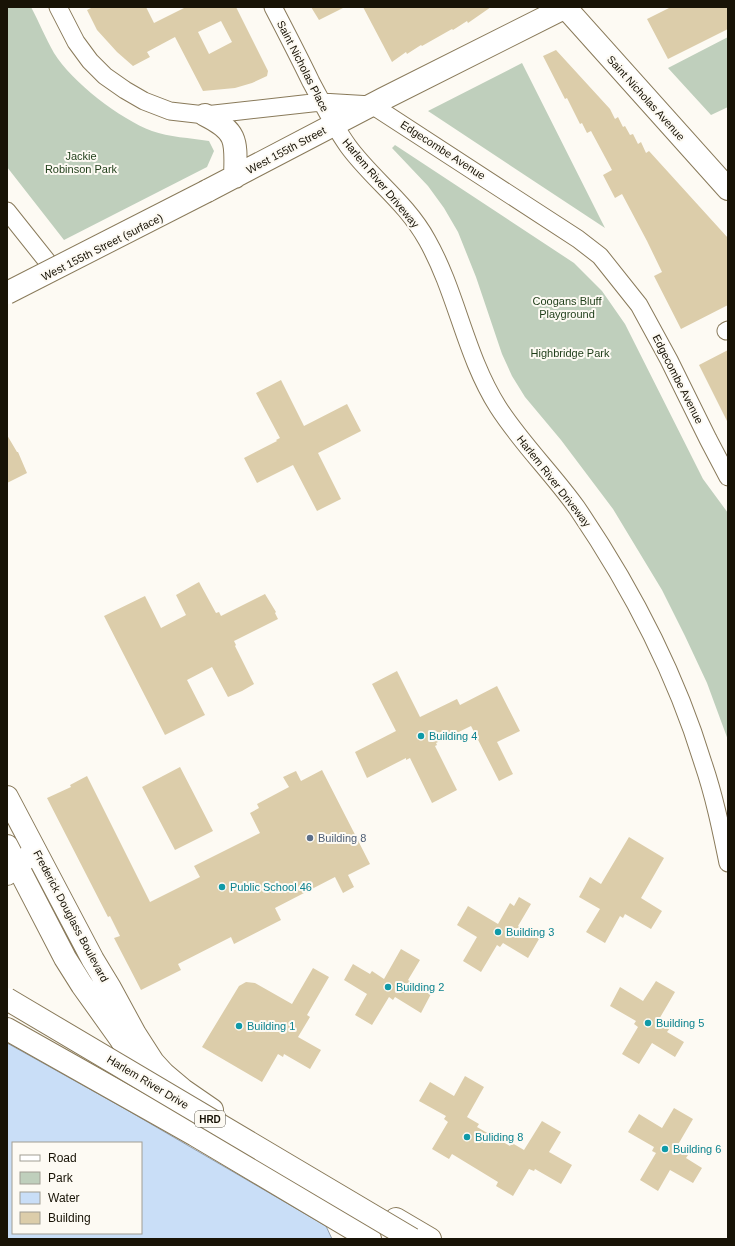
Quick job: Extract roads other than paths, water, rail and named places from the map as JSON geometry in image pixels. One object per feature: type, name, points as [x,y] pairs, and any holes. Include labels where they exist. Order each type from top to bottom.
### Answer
[{"type":"main road","name":"West 155th Street","points":[[7,294],[565,7]]},
{"type":"main road","name":"Saint Nicholas Avenue","points":[[565,7],[728,189]]},
{"type":"main road","points":[[205,115],[221,123],[229,130],[235,142],[235,177]]},
{"type":"main road","name":"Frederick Douglass Boulevard","points":[[7,797],[100,973],[129,1038]]},
{"type":"main road","name":"Frederick Douglass Boulevard","points":[[7,846],[12,870],[43,916],[65,958],[82,985],[129,1038]]},
{"type":"main road","points":[[12,870],[36,851]]},
{"type":"main road","points":[[43,916],[63,905]]},
{"type":"main road","points":[[82,985],[100,973]]},
{"type":"main road","name":"Harlem River Drive","points":[[7,999],[412,1239]]},
{"type":"main road","name":"Harlem River Drive","points":[[7,1029],[195,1135],[370,1239]]},
{"type":"main road","points":[[129,1038],[142,1070],[195,1135]]},
{"type":"main road","name":"Harlem River Drive","points":[[129,1038],[173,1082],[215,1112],[430,1239]]},
{"type":"street","name":"Edgecombe Avenue","points":[[58,7],[76,42],[90,61],[105,76],[144,101],[170,111],[205,115],[321,102],[372,105],[551,220],[600,256],[639,305],[669,360],[728,477]]},
{"type":"street","name":"Saint Nicholas Place","points":[[273,7],[334,125]]},
{"type":"street","name":"Harlem River Driveway","points":[[334,125],[359,160],[395,196],[419,226],[433,250],[439,264],[471,352],[489,392],[508,421],[574,504],[632,596],[666,666],[689,721],[709,783],[728,863]]},
{"type":"street","name":"West 155th Street (surface)","points":[[7,294],[202,194]]},
{"type":"street","points":[[7,211],[54,270]]},
{"type":"water","points":[[7,1043],[127,1110],[326,1226],[332,1239],[7,1239]]},
{"type":"place","name":"Building 4","points":[[421,736]]},
{"type":"place","name":"Building 8","points":[[310,838]]},
{"type":"place","name":"Public School 46","points":[[222,887]]},
{"type":"place","name":"Building 3","points":[[498,932]]},
{"type":"place","name":"Building 2","points":[[388,987]]},
{"type":"place","name":"Building 5","points":[[648,1023]]},
{"type":"place","name":"Building 1","points":[[239,1026]]},
{"type":"place","name":"Buliding 8","points":[[467,1137]]},
{"type":"place","name":"Building 6","points":[[665,1149]]},
{"type":"park label","name":"Jackie Robinson Park","points":[[81,162]]},
{"type":"park label","name":"Coogans Bluff Playground","points":[[567,307]]},
{"type":"park label","name":"Highbridge Park","points":[[570,353]]}]
